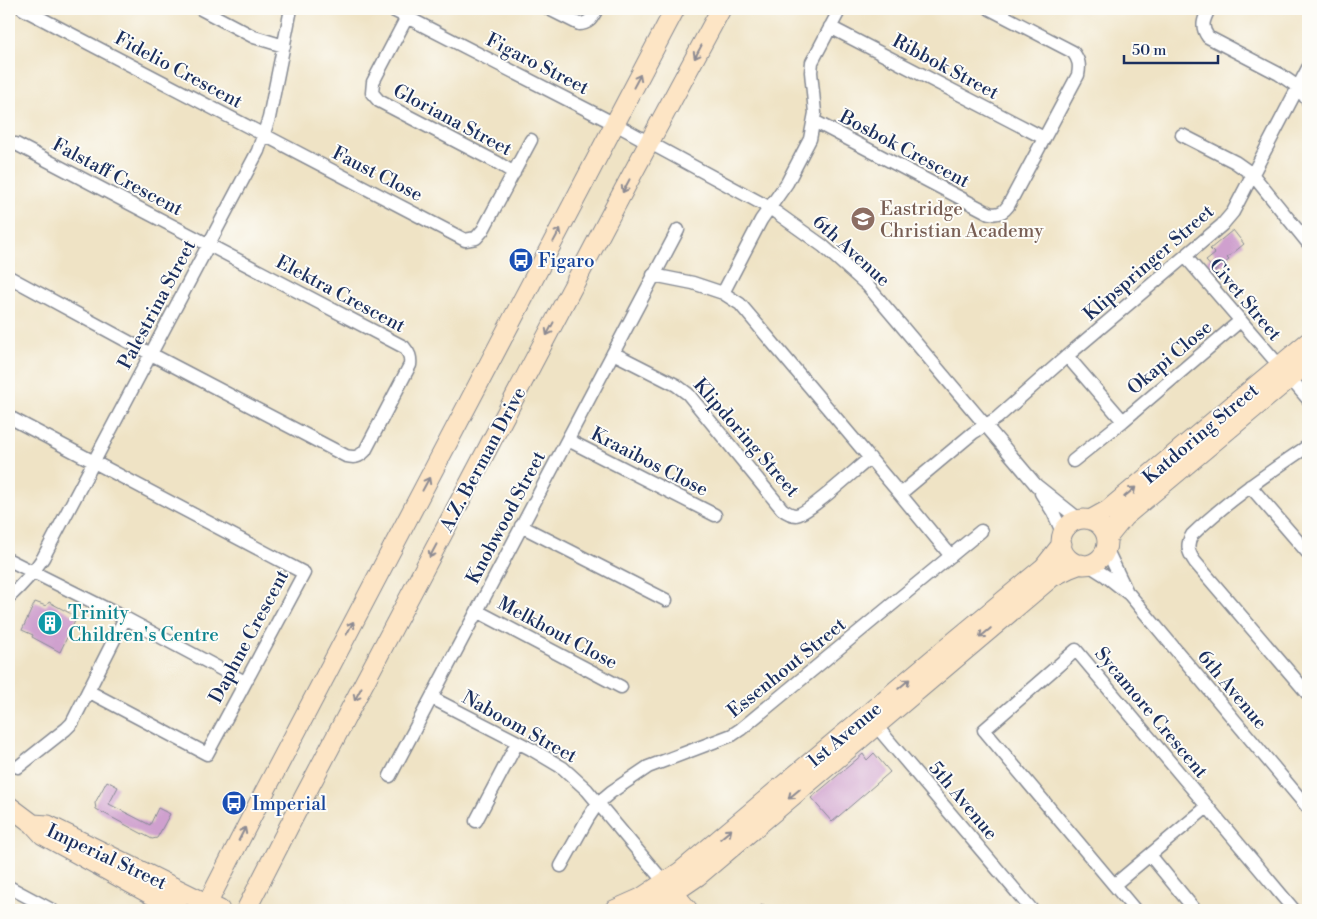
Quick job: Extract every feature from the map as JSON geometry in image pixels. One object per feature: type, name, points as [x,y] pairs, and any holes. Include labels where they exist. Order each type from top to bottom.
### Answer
[{"type":"main road","name":"A.Z. Berman Drive","points":[[210,908],[252,814],[675,9]]},
{"type":"main road","name":"A.Z. Berman Drive","points":[[246,910],[304,796],[721,9]]},
{"type":"main road","name":"Katdoring Street","points":[[1106,543],[1124,517],[1285,372],[1308,342]]},
{"type":"main road","name":"Katdoring Street","points":[[1085,520],[1108,510],[1285,372],[1308,363]]},
{"type":"main road","points":[[1085,520],[1096,522],[1105,532],[1104,554],[1099,559],[1084,564],[1074,562],[1069,559],[1063,550],[1062,539],[1071,524],[1085,520]]},
{"type":"main road","name":"1st Avenue","points":[[871,720],[1044,567],[1062,539]]},
{"type":"main road","name":"1st Avenue","points":[[648,910],[684,869],[871,720],[1052,577],[1084,564]]},
{"type":"main road","name":"Imperial Street","points":[[9,806],[33,824],[43,835],[179,910]]},
{"type":"main road","name":"Imperial Street","points":[[33,824],[48,825],[210,908]]},
{"type":"main road","points":[[669,888],[688,910]]},
{"type":"main road","name":"1st Avenue","points":[[614,910],[669,888]]},
{"type":"street","name":"Fidelio Crescent","points":[[23,9],[264,134]]},
{"type":"street","points":[[201,9],[254,37],[284,46]]},
{"type":"street","name":"Palestrina Street","points":[[9,597],[33,573],[43,558],[258,151],[270,118],[291,9]]},
{"type":"street","name":"Figaro Street","points":[[391,9],[615,124]]},
{"type":"street","points":[[549,9],[579,24],[590,21],[596,9]]},
{"type":"street","points":[[724,292],[761,220],[787,183],[810,140],[816,113],[811,72],[812,62],[840,9]]},
{"type":"street","name":"Bosbok Crescent","points":[[814,121],[984,210],[995,214],[1004,211],[1078,75],[1080,66],[1073,52],[990,9]]},
{"type":"street","points":[[1209,9],[1202,25],[1208,37],[1279,74],[1298,87],[1308,101]]},
{"type":"street","name":"Gloriana Street","points":[[408,17],[373,82],[372,93],[379,101],[514,173]]},
{"type":"street","name":"Ribbok Street","points":[[830,27],[1044,138]]},
{"type":"street","name":"Klipspringer Street","points":[[900,494],[973,433],[997,418],[1222,225],[1233,212],[1308,68]]},
{"type":"street","name":"6th Avenue","points":[[615,124],[770,208],[824,246],[867,285],[1036,485],[1053,512],[1062,539]]},
{"type":"street","name":"Faust Close","points":[[264,134],[465,240],[476,238]]},
{"type":"street","points":[[1182,134],[1252,174],[1308,243]]},
{"type":"street","name":"Gloriana Street","points":[[476,238],[483,230],[531,140]]},
{"type":"street","name":"Falstaff Crescent","points":[[9,144],[16,144],[209,244]]},
{"type":"street","name":"Knobwood Street","points":[[390,776],[678,230]]},
{"type":"street","name":"Elektra Crescent","points":[[151,354],[346,456],[353,458],[360,456],[365,451],[410,365],[411,358],[408,352],[404,347],[209,244]]},
{"type":"street","name":"Civet Street","points":[[1185,256],[1308,399]]},
{"type":"street","points":[[653,275],[693,282],[724,292],[740,304],[951,556]]},
{"type":"street","points":[[9,277],[151,354]]},
{"type":"street","name":"Okapi Close","points":[[1073,461],[1240,321]]},
{"type":"street","name":"Klipdoring Street","points":[[613,353],[676,385],[688,394],[782,509],[789,514],[799,514],[811,508],[870,458]]},
{"type":"street","points":[[1067,356],[1123,421]]},
{"type":"street","points":[[9,417],[94,462]]},
{"type":"street","name":"Kraaibos Close","points":[[568,440],[714,515]]},
{"type":"street","points":[[1308,446],[1250,486],[1192,535],[1188,546],[1195,562],[1308,694]]},
{"type":"street","name":"Daphne Crescent","points":[[88,691],[207,754],[304,573],[94,462]]},
{"type":"street","name":"6th Avenue","points":[[1036,485],[1085,520]]},
{"type":"street","points":[[1250,486],[1308,553]]},
{"type":"street","points":[[521,526],[666,600]]},
{"type":"street","name":"Essenhout Street","points":[[561,866],[598,803],[622,783],[648,767],[732,734],[746,726],[980,531]]},
{"type":"street","name":"6th Avenue","points":[[1106,543],[1128,594]]},
{"type":"street","points":[[9,560],[125,618],[246,682]]},
{"type":"street","name":"6th Avenue","points":[[1084,564],[1106,576],[1128,594],[1308,808]]},
{"type":"street","name":"Melkhout Close","points":[[477,610],[621,687]]},
{"type":"street","points":[[18,768],[72,723],[125,618]]},
{"type":"street","name":"Sycamore Crescent","points":[[1135,910],[984,730],[1076,650],[1294,910]]},
{"type":"street","name":"Naboom Street","points":[[432,698],[563,768],[587,790],[669,888]]},
{"type":"street","name":"5th Avenue","points":[[871,720],[1032,910]]},
{"type":"street","points":[[476,822],[518,743]]},
{"type":"street","points":[[1114,885],[1207,807]]},
{"type":"street","points":[[1150,855],[1190,909]]},
{"type":"street","points":[[9,887],[52,910]]},
{"type":"building","points":[[1233,230],[1244,244],[1215,271],[1206,261],[1215,254],[1210,249]]},
{"type":"building","name":"Trinity Children's Centre","points":[[35,602],[46,606],[49,602],[77,617],[60,652],[22,630]]},
{"type":"building","points":[[874,753],[890,772],[832,822],[811,798],[863,754],[867,760]]},
{"type":"building","points":[[107,781],[118,787],[109,804],[150,825],[158,808],[170,814],[157,838],[152,839],[96,809],[95,803]]},
{"type":"building","points":[[763,904],[768,910],[756,910]]},
{"type":"place","name":"Eastridge Christian Academy","points":[[863,219]]},
{"type":"place","name":"Figaro","points":[[521,260]]},
{"type":"place","name":"Trinity Children's Centre","points":[[50,623]]},
{"type":"place","name":"Imperial","points":[[234,803]]}]
